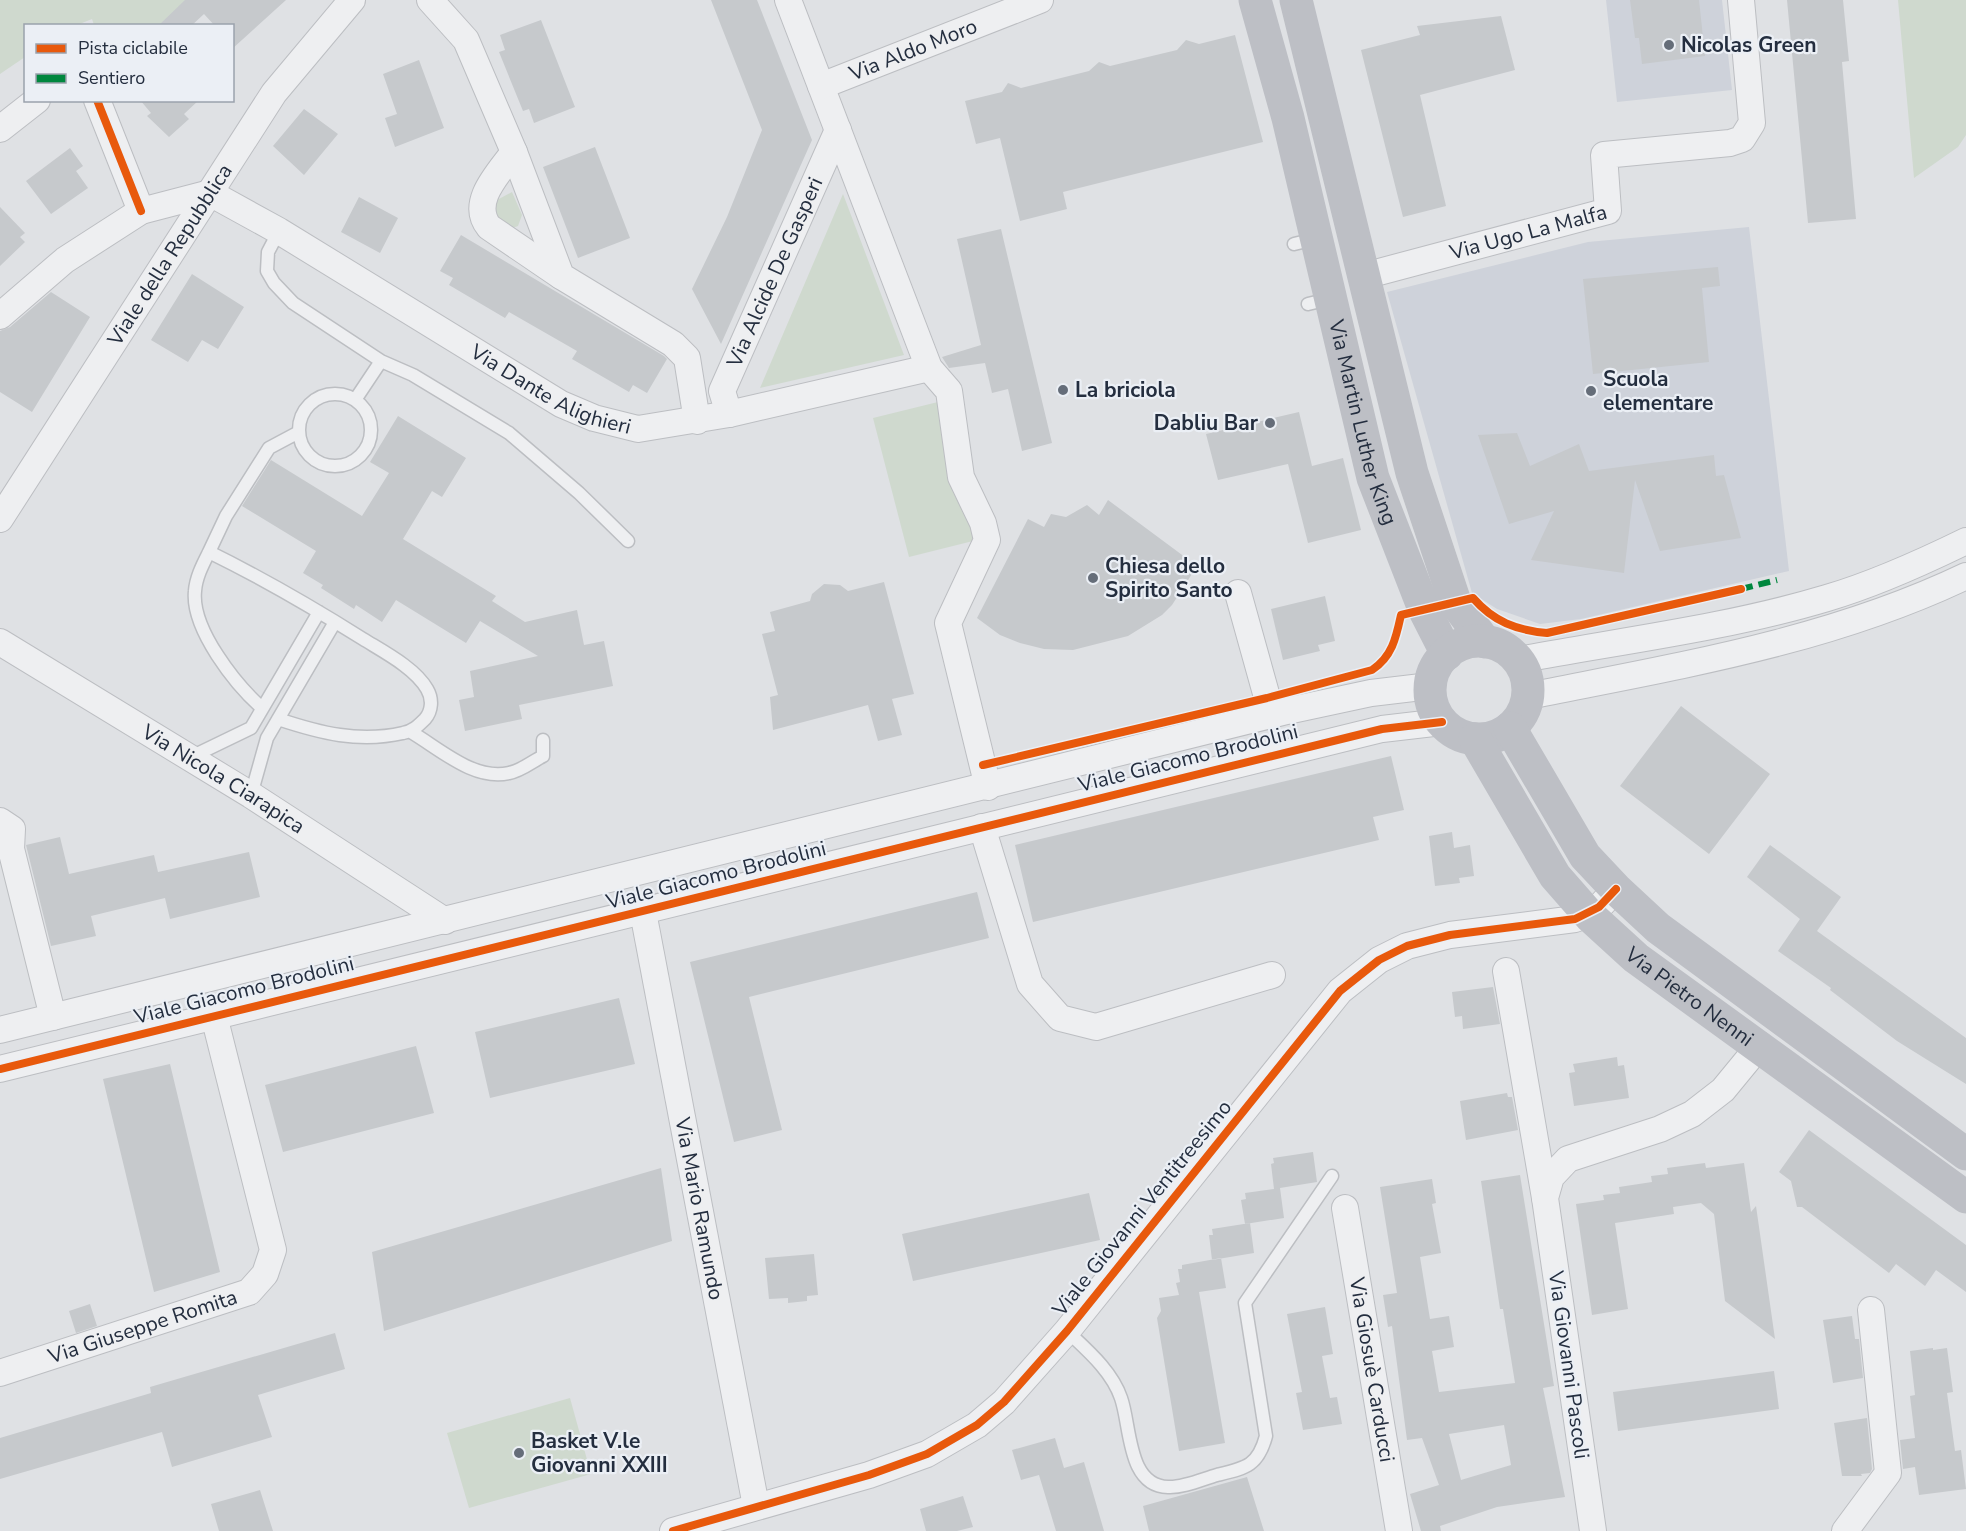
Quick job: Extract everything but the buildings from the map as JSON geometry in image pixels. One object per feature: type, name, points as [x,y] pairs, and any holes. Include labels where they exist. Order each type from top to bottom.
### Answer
[{"type":"street","name":"Viale della Repubblica","points":[[0,519],[274,93],[352,0]]},
{"type":"street","points":[[430,0],[466,40],[514,152],[561,276]]},
{"type":"street","name":"Via Alcide De Gasperi","points":[[788,0],[929,368]]},
{"type":"street","name":"Via Aldo Moro","points":[[821,86],[1040,0]]},
{"type":"street","name":"Via Martin Luther King","points":[[1255,0],[1288,118],[1301,184],[1305,242],[1318,302],[1372,478],[1424,609],[1447,654]]},
{"type":"street","name":"Via Martin Luther King","points":[[1296,0],[1412,473],[1455,602],[1485,642]]},
{"type":"street","name":"Via Ugo La Malfa","points":[[1364,276],[1608,211],[1604,155],[1730,143],[1742,139],[1747,135],[1752,123],[1741,0]]},
{"type":"street","points":[[0,129],[34,102]]},
{"type":"street","points":[[98,102],[141,211]]},
{"type":"street","name":"Via Alcide De Gasperi","points":[[729,414],[722,391],[838,130]]},
{"type":"street","points":[[514,152],[487,189],[481,207],[483,219],[489,227],[561,276],[674,344],[687,358],[697,421]]},
{"type":"street","points":[[1301,184],[1340,178]]},
{"type":"street","points":[[0,316],[65,260],[141,211],[210,193]]},
{"type":"street","name":"Via Dante Alighieri","points":[[210,193],[279,231],[561,404],[594,418],[638,429],[697,421],[929,368]]},
{"type":"street","points":[[929,368],[949,391],[962,477],[987,540],[948,623],[988,787]]},
{"type":"street","points":[[1518,660],[1730,621],[1827,598],[1910,568],[1966,541]]},
{"type":"street","points":[[1528,696],[1740,653],[1838,627],[1921,598],[1966,576]]},
{"type":"street","points":[[1239,593],[1272,715]]},
{"type":"street","points":[[1730,621],[1740,653]]},
{"type":"street","name":"Via Nicola Ciarapica","points":[[0,642],[251,795],[445,921]]},
{"type":"street","points":[[1485,642],[1509,651],[1518,660],[1524,671],[1528,696],[1525,708],[1510,728],[1500,735],[1475,739],[1463,736],[1442,722],[1435,711],[1430,686],[1438,663],[1447,654],[1458,646],[1485,642]]},
{"type":"street","name":"Viale Giacomo Brodolini","points":[[0,1030],[1272,715],[1371,693],[1430,686]]},
{"type":"street","name":"Viale Giacomo Brodolini","points":[[0,1069],[1382,729],[1442,722]]},
{"type":"street","name":"Via Pietro Nenni","points":[[1510,728],[1585,856],[1616,889],[1658,928],[1966,1154]]},
{"type":"street","name":"Via Pietro Nenni","points":[[1475,739],[1555,876],[1588,913],[1636,958],[1966,1197]]},
{"type":"street","points":[[6,825],[53,1017]]},
{"type":"street","points":[[982,827],[1030,984],[1060,1018],[1096,1027],[1272,975]]},
{"type":"street","name":"Viale Giovanni Ventitreesimo","points":[[674,1531],[868,1475],[927,1454],[977,1425],[1004,1402],[1067,1331],[1340,991],[1379,960],[1407,946],[1450,935],[1575,919],[1599,908],[1616,889]]},
{"type":"street","name":"Via Mario Ramundo","points":[[643,912],[756,1506]]},
{"type":"street","name":"Via Giovanni Pascoli","points":[[1506,971],[1545,1198],[1593,1531]]},
{"type":"street","name":"Via Giuseppe Romita","points":[[0,1373],[249,1292],[265,1274],[273,1250],[214,1016]]},
{"type":"street","points":[[1545,1198],[1551,1177],[1568,1159],[1660,1129],[1692,1114],[1723,1090],[1760,1046]]},
{"type":"street","name":"Via Giosuè Carducci","points":[[1345,1208],[1399,1531]]},
{"type":"street","points":[[1845,1531],[1888,1473],[1871,1310]]},
{"type":"lane","points":[[279,231],[268,252],[267,271],[274,284],[293,303],[381,361],[413,375],[509,433],[579,493],[628,541]]},
{"type":"lane","points":[[355,400],[381,361]]},
{"type":"lane","points":[[333,394],[355,400],[369,419],[371,431],[362,453],[353,461],[341,465],[318,461],[302,444],[299,432],[305,410],[322,396],[333,394]]},
{"type":"lane","points":[[262,708],[242,689],[224,666],[202,624],[194,593],[198,576],[226,516],[269,448],[299,432]]},
{"type":"lane","points":[[208,552],[275,584],[386,654],[427,689],[432,702],[427,716],[411,732],[381,738],[353,738],[312,731],[278,719]]},
{"type":"lane","points":[[190,758],[251,728],[320,612]]},
{"type":"lane","points":[[251,795],[267,738],[335,622]]},
{"type":"lane","points":[[411,732],[472,769],[493,775],[512,773],[543,756],[543,740]]},
{"type":"lane","points":[[1067,1331],[1098,1361],[1121,1396],[1137,1466],[1149,1481],[1169,1487],[1245,1468],[1261,1455],[1266,1436],[1245,1303],[1332,1176]]},
{"type":"shaded area","points":[[0,0],[187,0],[162,24],[94,24],[92,19],[80,24],[24,24],[24,58],[0,74]]},
{"type":"shaded area","name":"Nicolas Green","points":[[1606,0],[1722,0],[1732,90],[1617,102]]},
{"type":"shaded area","points":[[1898,0],[1966,0],[1966,135],[1958,147],[1914,178]]},
{"type":"shaded area","points":[[512,192],[522,215],[518,226],[507,230],[497,224],[492,207],[497,200]]},
{"type":"shaded area","points":[[843,194],[904,355],[760,388]]},
{"type":"shaded area","name":"Scuola elementare","points":[[1749,227],[1789,571],[1581,619],[1540,624],[1497,609],[1472,593],[1387,292],[1588,242]]},
{"type":"shaded area","points":[[942,401],[977,540],[909,557],[873,418]]},
{"type":"shaded area","name":"Basket V.le Giovanni XXIII","points":[[570,1398],[591,1474],[469,1508],[447,1433]]},
{"type":"marked path","points":[[1741,589],[1777,580]]},
{"type":"cycle path","points":[[98,102],[141,211]]},
{"type":"cycle path","points":[[983,765],[1267,698],[1372,670],[1389,653],[1401,615],[1473,598],[1497,619],[1525,630],[1547,633],[1741,589]]},
{"type":"cycle path","points":[[0,1069],[1382,729],[1442,722]]},
{"type":"cycle path","points":[[673,1531],[869,1475],[927,1454],[977,1425],[1004,1402],[1067,1331],[1340,991],[1379,960],[1407,946],[1450,935],[1575,919],[1599,907],[1616,889]]},
{"type":"place","name":"Nicolas Green","points":[[1669,45]]},
{"type":"place","name":"La briciola","points":[[1063,390]]},
{"type":"place","name":"Scuola elementare","points":[[1591,391]]},
{"type":"place","name":"Dabliu Bar","points":[[1270,423]]},
{"type":"place","name":"Chiesa dello Spirito Santo","points":[[1093,578]]},
{"type":"place","name":"Basket V.le Giovanni XXIII","points":[[519,1453]]}]
